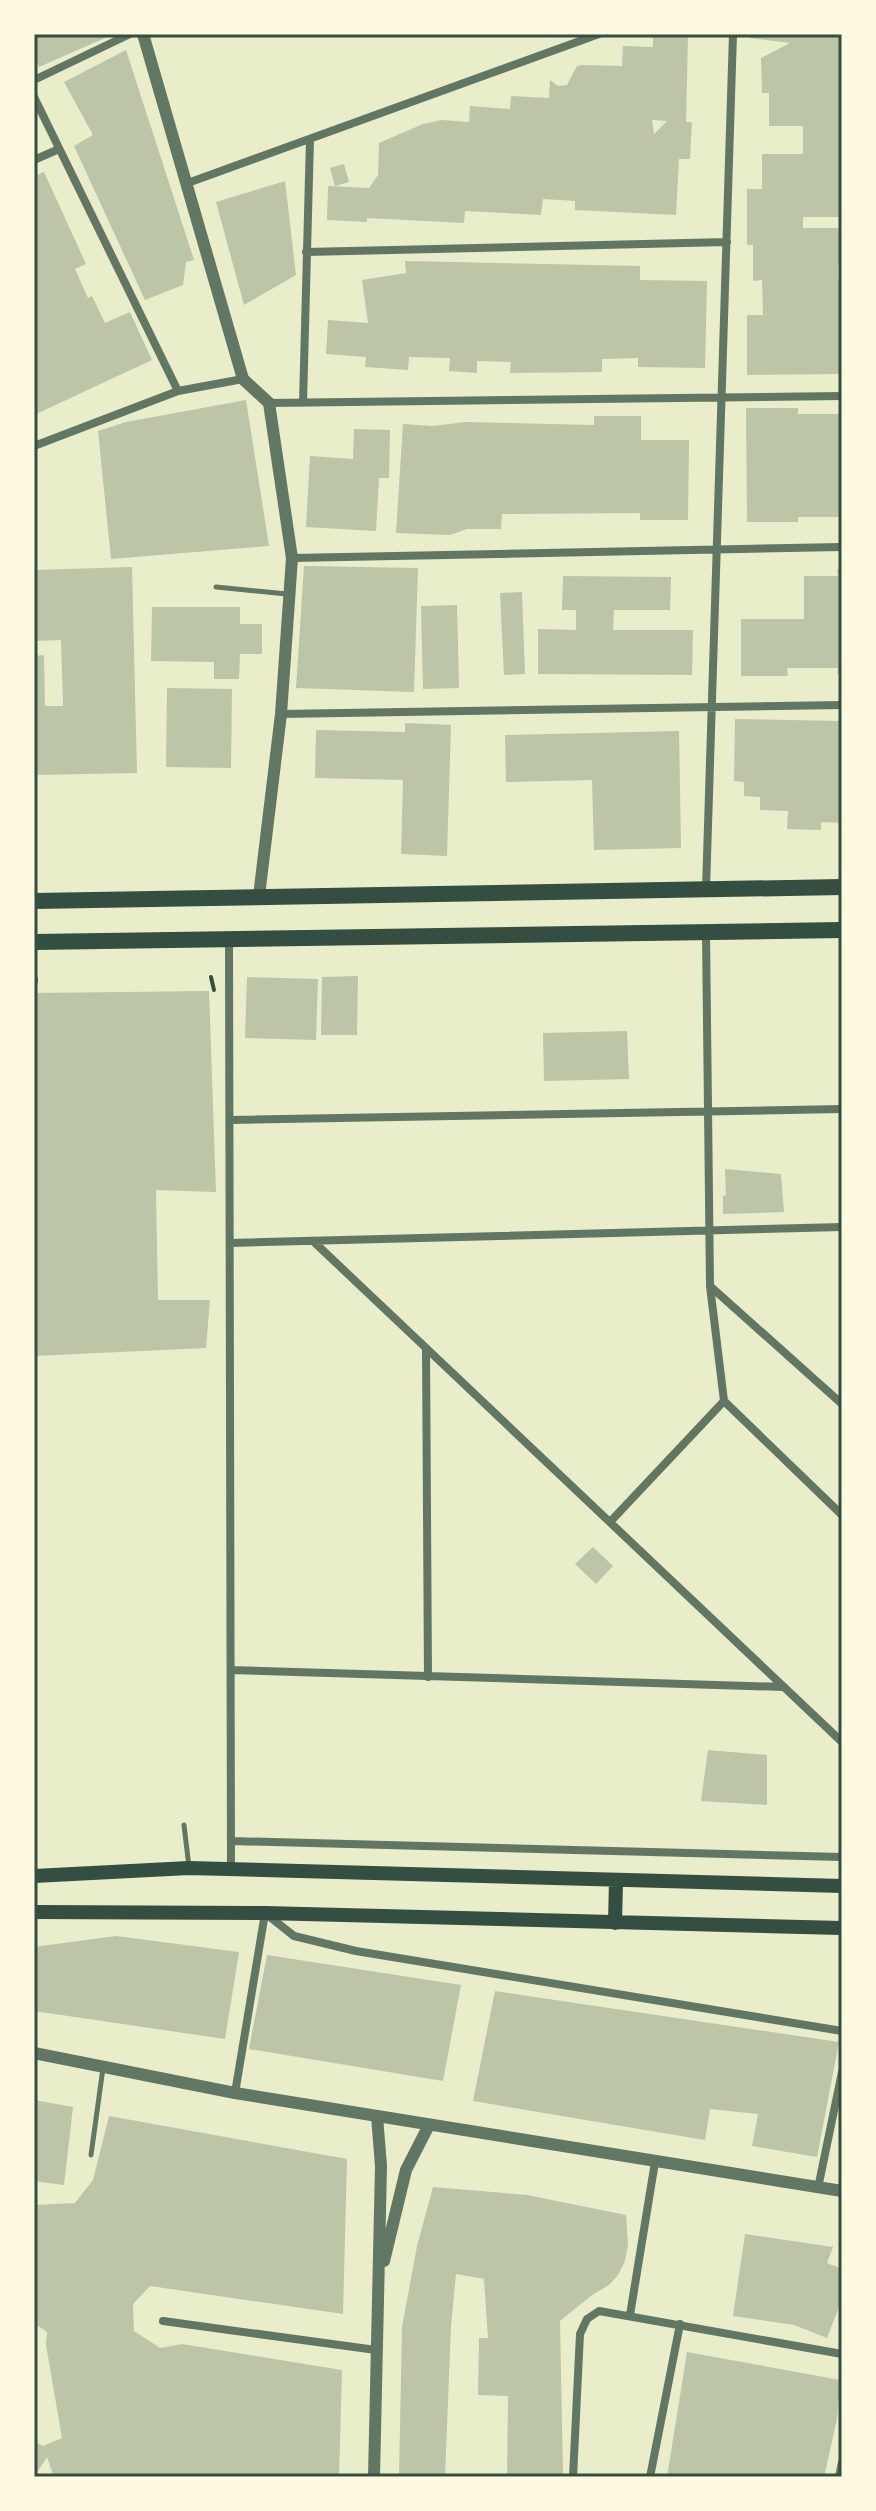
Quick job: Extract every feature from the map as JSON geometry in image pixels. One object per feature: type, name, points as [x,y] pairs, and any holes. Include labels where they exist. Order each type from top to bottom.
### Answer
[{"type":"highway","points":[[34,901],[842,887]]},
{"type":"highway","points":[[34,942],[842,930]]},
{"type":"main road","points":[[34,1876],[189,1868],[842,1886]]},
{"type":"main road","points":[[615,1923],[616,1880]]},
{"type":"main road","points":[[34,1912],[265,1913],[842,1928]]},
{"type":"street","points":[[34,80],[130,34]]},
{"type":"street","points":[[143,34],[243,379],[269,403],[292,558],[281,714],[259,896]]},
{"type":"street","points":[[185,184],[599,34]]},
{"type":"street","points":[[706,889],[733,34]]},
{"type":"street","points":[[34,97],[178,391]]},
{"type":"street","points":[[303,403],[310,139]]},
{"type":"street","points":[[34,160],[59,149]]},
{"type":"street","points":[[306,252],[727,242]]},
{"type":"street","points":[[34,446],[178,391],[243,379]]},
{"type":"street","points":[[269,403],[842,396]]},
{"type":"street","points":[[292,558],[842,547]]},
{"type":"street","points":[[281,714],[842,705]]},
{"type":"street","points":[[706,932],[710,1286],[724,1401],[842,1515]]},
{"type":"street","points":[[229,940],[231,1869]]},
{"type":"street","points":[[230,1120],[842,1109]]},
{"type":"street","points":[[230,1243],[842,1227]]},
{"type":"street","points":[[313,1241],[842,1742]]},
{"type":"street","points":[[710,1286],[842,1404]]},
{"type":"street","points":[[426,1348],[428,1677]]},
{"type":"street","points":[[610,1522],[724,1401]]},
{"type":"street","points":[[231,1670],[784,1687]]},
{"type":"street","points":[[231,1841],[842,1857]]},
{"type":"street","points":[[235,2093],[265,1913],[294,1936],[356,1951],[842,2031]]},
{"type":"street","points":[[34,2053],[235,2093],[842,2191]]},
{"type":"street","points":[[818,2188],[842,2072]]},
{"type":"street","points":[[374,2477],[381,2166],[377,2116]]},
{"type":"street","points":[[377,2288],[406,2170],[429,2125]]},
{"type":"street","points":[[630,2315],[655,2162]]},
{"type":"street","points":[[573,2477],[580,2334],[587,2319],[599,2311],[842,2354]]},
{"type":"street","points":[[163,2321],[376,2350]]},
{"type":"street","points":[[650,2477],[680,2324]]},
{"type":"street","points":[[839,2477],[842,2462]]},
{"type":"lane","points":[[216,587],[288,594]]},
{"type":"lane","points":[[184,1825],[189,1868]]},
{"type":"lane","points":[[91,2155],[104,2067]]},
{"type":"path","points":[[211,977],[215,995]]},
{"type":"path","points":[[34,993],[36,979]]},
{"type":"building","points":[[34,34],[114,34],[39,67],[34,57]]},
{"type":"building","points":[[749,34],[842,34],[842,217],[803,217],[803,228],[842,228],[842,263],[838,263],[838,280],[842,280],[842,374],[747,375],[747,315],[763,315],[762,280],[753,281],[753,245],[747,245],[747,189],[762,189],[762,154],[803,154],[803,126],[769,126],[769,93],[762,93],[761,58],[790,43],[750,38]]},
{"type":"building","points":[[653,36],[688,37],[686,122],[692,122],[690,159],[679,159],[676,215],[575,210],[575,201],[543,199],[541,215],[465,211],[464,223],[367,218],[367,222],[327,220],[328,186],[369,188],[378,175],[379,143],[423,124],[441,120],[469,122],[470,106],[510,109],[511,96],[549,98],[550,80],[558,86],[567,85],[577,66],[622,66],[623,46],[653,47]],"holes":[[[652,120],[667,121],[654,134]]]},
{"type":"building","points":[[126,50],[194,260],[186,262],[183,285],[145,300],[74,146],[93,135],[64,82]]},
{"type":"building","points":[[344,164],[349,182],[335,186],[330,168]]},
{"type":"building","points":[[44,172],[86,264],[75,269],[88,298],[92,296],[105,323],[130,312],[152,360],[34,415],[34,176]]},
{"type":"building","points":[[285,181],[296,275],[244,305],[216,202]]},
{"type":"building","points":[[405,261],[640,266],[640,280],[707,281],[705,368],[638,367],[638,358],[602,359],[602,372],[510,373],[511,362],[477,361],[477,373],[449,371],[450,358],[409,357],[408,370],[365,367],[366,357],[326,354],[328,320],[368,323],[362,280],[406,273]]},
{"type":"building","points":[[246,400],[269,546],[111,559],[98,431],[126,422]]},
{"type":"building","points":[[746,408],[798,408],[798,414],[842,414],[842,517],[798,517],[798,522],[747,522]]},
{"type":"building","points":[[594,416],[641,416],[641,440],[689,440],[688,520],[640,520],[640,513],[502,514],[501,529],[467,529],[450,535],[396,533],[403,424],[594,425]]},
{"type":"building","points":[[354,429],[390,430],[389,478],[379,478],[376,531],[306,527],[310,456],[353,459]]},
{"type":"building","points":[[304,566],[418,568],[414,692],[296,688]]},
{"type":"building","points":[[132,567],[137,773],[34,775],[34,656],[44,655],[45,706],[63,706],[61,640],[34,641],[34,570]]},
{"type":"building","points":[[837,569],[842,569],[842,673],[837,674],[838,668],[787,668],[788,676],[741,676],[741,619],[804,619],[804,576],[838,576]]},
{"type":"building","points":[[563,576],[671,577],[670,610],[614,610],[613,630],[693,630],[692,675],[538,674],[538,629],[576,630],[576,610],[562,610]]},
{"type":"building","points":[[522,592],[525,674],[504,675],[500,593]]},
{"type":"building","points":[[457,605],[459,688],[423,689],[421,606]]},
{"type":"building","points":[[152,607],[240,607],[240,624],[262,624],[262,654],[240,654],[239,679],[214,679],[214,662],[151,661]]},
{"type":"building","points":[[167,688],[232,689],[231,768],[166,767]]},
{"type":"building","points":[[735,719],[842,721],[842,823],[821,822],[821,830],[787,829],[788,811],[760,810],[760,797],[744,796],[744,782],[734,781]]},
{"type":"building","points":[[405,723],[451,725],[447,856],[401,854],[403,780],[315,778],[316,730],[405,732]]},
{"type":"building","points":[[679,731],[681,848],[594,850],[592,780],[506,782],[505,735]]},
{"type":"building","points":[[358,976],[357,1035],[321,1035],[322,977]]},
{"type":"building","points":[[247,977],[318,979],[316,1040],[245,1038]]},
{"type":"building","points":[[209,991],[216,1192],[156,1190],[158,1300],[210,1300],[206,1348],[34,1356],[34,993]]},
{"type":"building","points":[[627,1031],[629,1079],[544,1081],[543,1033]]},
{"type":"building","points":[[725,1169],[781,1174],[784,1212],[723,1214]]},
{"type":"building","points":[[593,1547],[613,1566],[596,1584],[575,1564]]},
{"type":"building","points":[[708,1750],[767,1755],[767,1805],[701,1801]]},
{"type":"building","points":[[116,1936],[239,1952],[225,2039],[34,2011],[34,1947]]},
{"type":"building","points":[[267,1955],[461,1985],[443,2081],[249,2049]]},
{"type":"building","points":[[495,1991],[839,2042],[817,2157],[752,2146],[758,2114],[710,2109],[705,2140],[473,2101]]},
{"type":"building","points":[[34,2100],[73,2107],[64,2185],[34,2181]]},
{"type":"building","points":[[109,2116],[347,2159],[343,2314],[150,2286],[133,2304],[134,2331],[160,2348],[182,2344],[342,2370],[339,2477],[54,2477],[47,2457],[34,2477],[34,2441],[43,2446],[62,2438],[46,2345],[47,2332],[34,2323],[34,2205],[75,2203],[93,2180]]},
{"type":"building","points":[[433,2187],[527,2195],[626,2215],[628,2244],[618,2275],[560,2321],[563,2477],[507,2477],[508,2396],[478,2395],[479,2338],[488,2338],[484,2279],[456,2274],[445,2477],[399,2477],[402,2327],[417,2246]]},
{"type":"building","points":[[745,2234],[833,2247],[827,2263],[842,2269],[842,2299],[827,2338],[794,2325],[733,2316]]},
{"type":"building","points":[[687,2352],[840,2380],[837,2419],[824,2477],[667,2477]]}]
